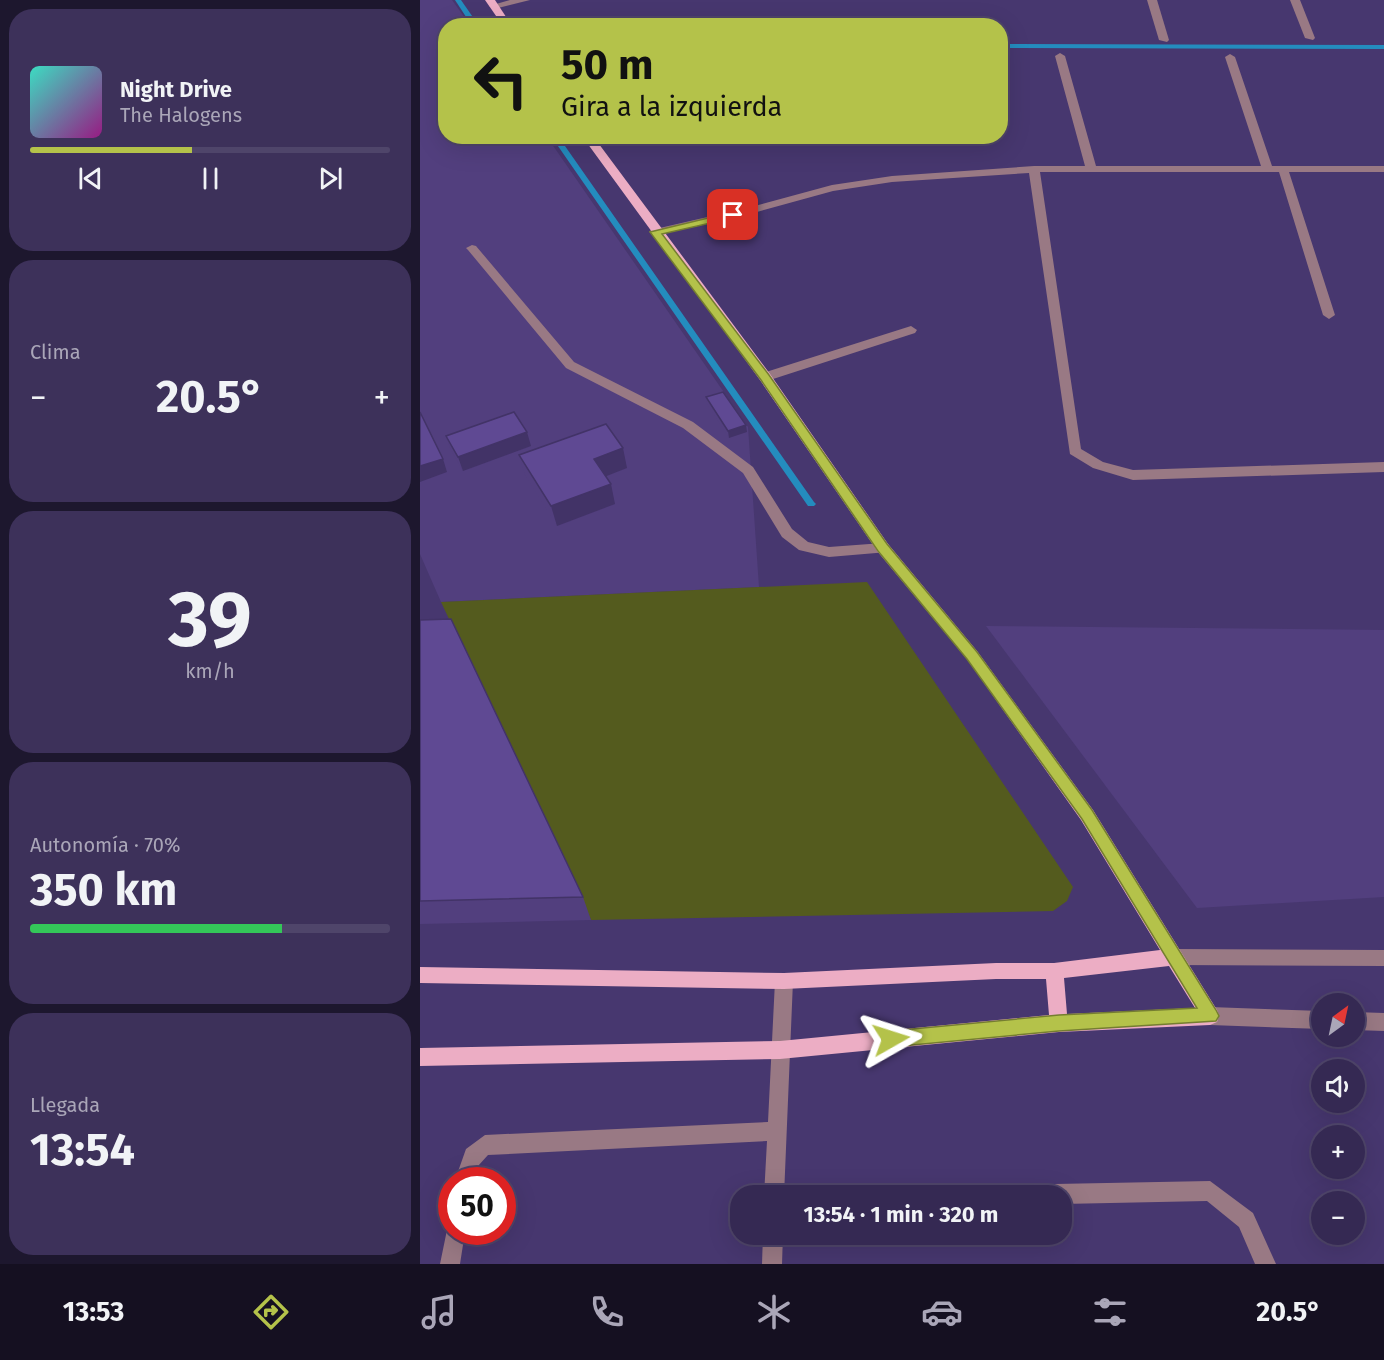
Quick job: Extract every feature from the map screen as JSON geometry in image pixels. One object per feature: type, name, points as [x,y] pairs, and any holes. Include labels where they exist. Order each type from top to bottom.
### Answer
[{"type":"main road","points":[[492,3],[502,18]]},
{"type":"main road","points":[[420,1057],[780,1050],[1059,1023],[1210,1016],[1087,815],[972,655],[883,548],[765,377],[655,232],[593,144]]},
{"type":"main road","points":[[420,975],[784,981],[996,970],[1054,971],[1174,957]]},
{"type":"main road","points":[[1054,971],[1059,1023]]},
{"type":"street","points":[[492,3],[525,0]]},
{"type":"street","points":[[1152,0],[1164,39]]},
{"type":"street","points":[[1295,0],[1310,38]]},
{"type":"street","points":[[1060,56],[1091,169]]},
{"type":"street","points":[[1230,57],[1268,169]]},
{"type":"street","points":[[1034,169],[1075,451],[1098,465],[1133,475],[1384,467]]},
{"type":"street","points":[[655,232],[753,210],[832,188],[892,179],[1034,169],[1384,169]]},
{"type":"street","points":[[1283,169],[1329,315]]},
{"type":"street","points":[[472,248],[570,365],[688,425],[748,470],[787,533],[804,546],[829,552],[883,548]]},
{"type":"street","points":[[765,377],[911,330]]},
{"type":"street","points":[[1174,957],[1384,958]]},
{"type":"street","points":[[775,1185],[784,981]]},
{"type":"street","points":[[1210,1016],[1311,1020]]},
{"type":"street","points":[[1365,1021],[1384,1022]]},
{"type":"street","points":[[467,1167],[468,1161],[476,1150],[485,1145],[777,1131]]},
{"type":"street","points":[[1072,1194],[1210,1191],[1246,1220],[1266,1264]]},
{"type":"street","points":[[450,1264],[453,1245]]},
{"type":"street","points":[[772,1264],[773,1245]]},
{"type":"shaded area","points":[[420,0],[452,0],[465,18],[438,18],[438,144],[552,144],[748,427],[759,587],[441,602],[420,554]]},
{"type":"shaded area","points":[[986,626],[1384,630],[1384,897],[1197,908]]},
{"type":"green space","points":[[867,582],[1073,887],[1067,901],[1053,911],[591,920],[441,602]]},
{"type":"building","points":[[723,392],[746,425],[728,431],[706,397]]},
{"type":"building","points":[[420,412],[443,459],[420,466]]},
{"type":"building","points":[[514,412],[527,432],[458,457],[446,436]]},
{"type":"building","points":[[606,424],[623,448],[594,459],[611,484],[551,506],[519,455]]},
{"type":"building","points":[[451,619],[583,897],[420,901],[420,620]]},
{"type":"waterway","points":[[458,0],[470,18]]},
{"type":"waterway","points":[[1008,46],[1384,47]]},
{"type":"waterway","points":[[560,144],[811,504]]},
{"type":"route","points":[[733,215],[655,232],[765,377],[883,548],[972,655],[1087,815],[1210,1016],[1059,1023],[891,1039]]}]
